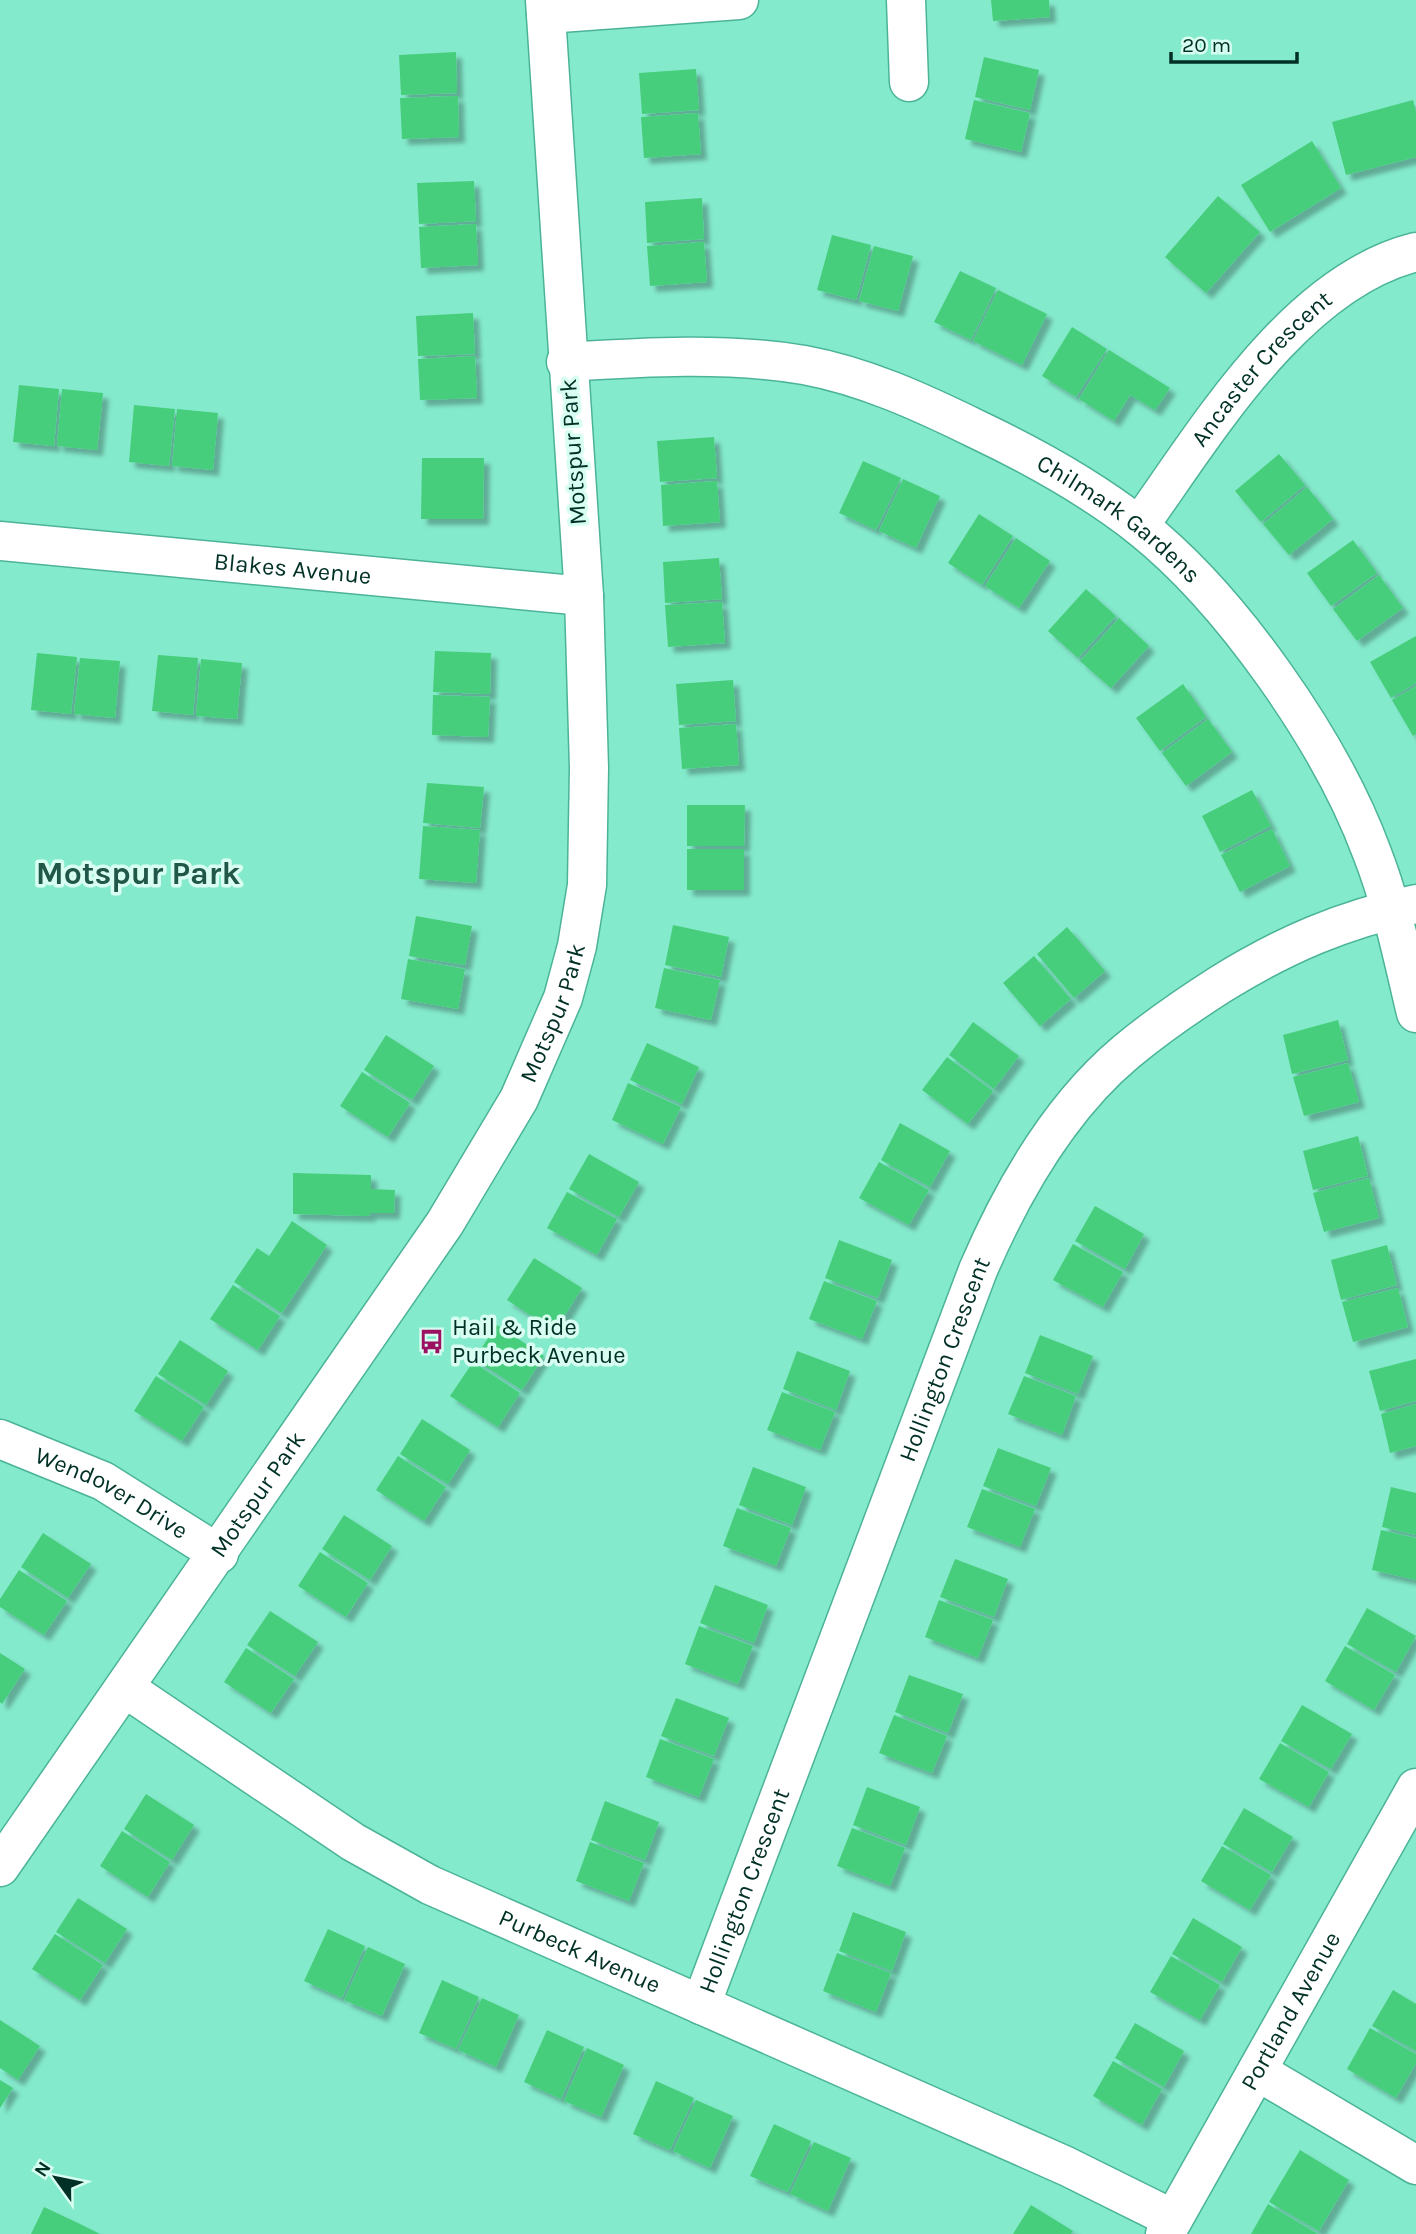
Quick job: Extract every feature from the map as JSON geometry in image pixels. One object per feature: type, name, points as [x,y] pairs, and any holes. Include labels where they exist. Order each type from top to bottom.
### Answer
[{"type":"street","points":[[546,7],[739,0]]},
{"type":"street","points":[[906,0],[909,82]]},
{"type":"street","name":"Motspur Park","points":[[0,1867],[219,1554],[445,1223],[519,1100],[563,998],[578,946],[587,885],[589,780],[584,596],[566,362],[546,7]]},
{"type":"street","name":"Ancaster Crescent","points":[[1139,526],[1233,397],[1285,337],[1335,290],[1388,259],[1416,252]]},
{"type":"street","name":"Chilmark Gardens","points":[[566,362],[621,358],[758,359],[805,365],[864,380],[1010,445],[1074,481],[1139,526],[1185,567],[1268,669],[1298,713],[1344,792],[1372,851],[1403,906],[1416,1013]]},
{"type":"street","name":"Blakes Avenue","points":[[0,541],[584,596]]},
{"type":"street","name":"Hollington Crescent","points":[[701,2005],[978,1270],[999,1223],[1026,1174],[1090,1089],[1124,1053],[1164,1022],[1250,966],[1336,924],[1403,906]]},
{"type":"street","name":"Wendover Drive","points":[[0,1439],[103,1482],[143,1503],[219,1554]]},
{"type":"street","name":"Purbeck Avenue","points":[[125,1688],[275,1791],[389,1863],[430,1885],[1066,2166],[1169,2227]]},
{"type":"street","name":"Portland Avenue","points":[[1169,2227],[1416,1788]]},
{"type":"street","points":[[1257,2071],[1416,2165]]},
{"type":"building","points":[[991,0],[1049,0],[1050,17],[993,21]]},
{"type":"building","points":[[456,52],[457,93],[401,95],[399,55]]},
{"type":"building","points":[[984,57],[1039,70],[1030,110],[975,97]]},
{"type":"building","points":[[696,69],[699,110],[642,114],[639,73]]},
{"type":"building","points":[[458,96],[459,137],[402,139],[400,98]]},
{"type":"building","points":[[974,100],[1030,113],[1021,152],[965,139]]},
{"type":"building","points":[[1413,100],[1416,112],[1416,157],[1346,175],[1332,122]]},
{"type":"building","points":[[698,113],[701,154],[644,158],[641,117]]},
{"type":"building","points":[[1312,141],[1341,188],[1270,232],[1241,185]]},
{"type":"building","points":[[474,181],[476,221],[419,224],[417,183]]},
{"type":"building","points":[[1218,196],[1260,232],[1206,293],[1165,257]]},
{"type":"building","points":[[702,198],[704,239],[647,243],[645,202]]},
{"type":"building","points":[[476,224],[478,265],[421,268],[419,227]]},
{"type":"building","points":[[832,235],[871,245],[856,300],[817,290]]},
{"type":"building","points":[[704,242],[707,282],[650,286],[647,246]]},
{"type":"building","points":[[874,246],[913,256],[898,311],[859,301]]},
{"type":"building","points":[[960,271],[996,288],[971,340],[934,322]]},
{"type":"building","points":[[998,290],[1047,314],[1022,365],[973,341]]},
{"type":"building","points":[[473,313],[475,354],[418,356],[416,316]]},
{"type":"building","points":[[1072,327],[1107,349],[1076,397],[1042,376]]},
{"type":"building","points":[[1109,350],[1170,388],[1155,410],[1130,395],[1114,421],[1079,399]]},
{"type":"building","points":[[475,356],[477,398],[420,400],[418,359]]},
{"type":"building","points":[[19,385],[59,389],[54,446],[13,442]]},
{"type":"building","points":[[62,389],[103,393],[97,450],[57,446]]},
{"type":"building","points":[[134,405],[175,409],[169,466],[129,462]]},
{"type":"building","points":[[177,409],[218,413],[213,470],[172,466]]},
{"type":"building","points":[[714,437],[717,478],[660,482],[657,441]]},
{"type":"building","points":[[1279,454],[1305,485],[1261,522],[1235,491]]},
{"type":"building","points":[[422,458],[484,458],[483,519],[421,519]]},
{"type":"building","points":[[863,461],[901,478],[876,530],[839,513]]},
{"type":"building","points":[[903,479],[940,496],[916,548],[879,531]]},
{"type":"building","points":[[717,481],[720,522],[663,526],[661,485]]},
{"type":"building","points":[[1307,487],[1333,519],[1289,555],[1263,524]]},
{"type":"building","points":[[979,514],[1013,536],[982,585],[948,563]]},
{"type":"building","points":[[1016,538],[1050,561],[1019,608],[985,586]]},
{"type":"building","points":[[1353,540],[1377,573],[1331,606],[1307,573]]},
{"type":"building","points":[[719,558],[722,599],[665,603],[663,562]]},
{"type":"building","points":[[1379,575],[1403,608],[1357,641],[1333,609]]},
{"type":"building","points":[[1086,589],[1116,616],[1078,658],[1048,631]]},
{"type":"building","points":[[722,602],[725,643],[668,647],[665,605]]},
{"type":"building","points":[[1119,618],[1149,646],[1111,688],[1080,661]]},
{"type":"building","points":[[1416,636],[1416,683],[1391,698],[1370,662]]},
{"type":"building","points":[[435,651],[491,653],[490,694],[433,692]]},
{"type":"building","points":[[37,653],[77,657],[71,714],[31,710]]},
{"type":"building","points":[[158,655],[198,658],[193,715],[152,711]]},
{"type":"building","points":[[80,658],[120,661],[115,718],[74,714]]},
{"type":"building","points":[[201,659],[242,663],[237,719],[196,716]]},
{"type":"building","points":[[733,680],[736,721],[679,725],[676,684]]},
{"type":"building","points":[[1183,684],[1206,717],[1160,751],[1136,718]]},
{"type":"building","points":[[1416,686],[1416,734],[1413,736],[1392,700]]},
{"type":"building","points":[[433,695],[490,697],[488,737],[432,735]]},
{"type":"building","points":[[1208,719],[1232,752],[1186,786],[1162,753]]},
{"type":"building","points":[[736,724],[739,765],[682,769],[679,728]]},
{"type":"building","points":[[427,783],[484,787],[480,828],[423,823]]},
{"type":"building","points":[[1252,790],[1271,826],[1220,852],[1202,816]]},
{"type":"building","points":[[687,805],[745,805],[744,846],[687,846]]},
{"type":"building","points":[[423,826],[480,830],[476,883],[419,879]]},
{"type":"building","points":[[1272,829],[1290,866],[1240,892],[1221,855]]},
{"type":"building","points":[[687,849],[744,849],[744,890],[687,890]]},
{"type":"building","points":[[416,916],[472,926],[465,965],[409,956]]},
{"type":"building","points":[[673,925],[729,937],[721,977],[665,965]]},
{"type":"building","points":[[1067,927],[1105,971],[1074,998],[1037,954]]},
{"type":"building","points":[[1034,956],[1071,999],[1040,1026],[1003,983]]},
{"type":"building","points":[[408,959],[465,969],[458,1009],[401,999]]},
{"type":"building","points":[[664,968],[720,980],[711,1020],[655,1008]]},
{"type":"building","points":[[1338,1020],[1348,1060],[1292,1074],[1283,1035]]},
{"type":"building","points":[[973,1022],[1019,1056],[994,1089],[949,1055]]},
{"type":"building","points":[[386,1035],[434,1066],[412,1100],[364,1070]]},
{"type":"building","points":[[647,1043],[699,1067],[682,1104],[630,1080]]},
{"type":"building","points":[[947,1057],[993,1091],[968,1124],[922,1090]]},
{"type":"building","points":[[1348,1063],[1359,1102],[1304,1116],[1293,1077]]},
{"type":"building","points":[[362,1072],[410,1103],[388,1137],[340,1106]]},
{"type":"building","points":[[628,1083],[681,1107],[663,1144],[612,1120]]},
{"type":"building","points":[[900,1123],[950,1151],[930,1187],[881,1160]]},
{"type":"building","points":[[1358,1136],[1368,1176],[1313,1190],[1303,1151]]},
{"type":"building","points":[[589,1154],[639,1182],[619,1217],[569,1189]]},
{"type":"building","points":[[879,1162],[929,1190],[909,1225],[859,1198]]},
{"type":"building","points":[[293,1173],[371,1175],[371,1189],[395,1190],[394,1213],[370,1213],[369,1216],[293,1214]]},
{"type":"building","points":[[1369,1178],[1379,1218],[1324,1232],[1313,1193]]},
{"type":"building","points":[[567,1192],[617,1219],[597,1255],[547,1228]]},
{"type":"building","points":[[1095,1206],[1144,1234],[1125,1269],[1075,1241]]},
{"type":"building","points":[[292,1221],[327,1245],[282,1313],[234,1282],[257,1248],[269,1256]]},
{"type":"building","points":[[839,1240],[892,1260],[878,1298],[825,1278]]},
{"type":"building","points":[[1073,1244],[1123,1272],[1103,1307],[1053,1280]]},
{"type":"building","points":[[1387,1245],[1397,1285],[1341,1300],[1331,1260]]},
{"type":"building","points":[[534,1258],[582,1288],[555,1331],[507,1300]]},
{"type":"building","points":[[824,1281],[877,1301],[862,1339],[809,1319]]},
{"type":"building","points":[[233,1285],[280,1316],[258,1350],[210,1319]]},
{"type":"building","points":[[1398,1288],[1408,1327],[1353,1342],[1342,1302]]},
{"type":"building","points":[[497,1325],[544,1356],[522,1390],[474,1359]]},
{"type":"building","points":[[1040,1335],[1093,1356],[1078,1394],[1025,1373]]},
{"type":"building","points":[[180,1340],[228,1371],[206,1405],[158,1374]]},
{"type":"building","points":[[797,1351],[850,1371],[836,1410],[783,1389]]},
{"type":"building","points":[[1416,1359],[1416,1401],[1380,1411],[1369,1371]]},
{"type":"building","points":[[473,1362],[520,1393],[498,1427],[450,1396]]},
{"type":"building","points":[[156,1376],[204,1407],[182,1441],[134,1411]]},
{"type":"building","points":[[1024,1376],[1076,1396],[1062,1435],[1008,1414]]},
{"type":"building","points":[[782,1392],[835,1412],[820,1450],[767,1430]]},
{"type":"building","points":[[1416,1404],[1416,1446],[1390,1453],[1381,1414]]},
{"type":"building","points":[[422,1419],[470,1450],[448,1484],[400,1454]]},
{"type":"building","points":[[998,1448],[1051,1468],[1036,1506],[983,1486]]},
{"type":"building","points":[[398,1456],[446,1487],[424,1521],[376,1490]]},
{"type":"building","points":[[753,1467],[806,1487],[792,1525],[739,1505]]},
{"type":"building","points":[[1391,1487],[1416,1493],[1416,1535],[1382,1527]]},
{"type":"building","points":[[982,1489],[1035,1509],[1020,1547],[967,1527]]},
{"type":"building","points":[[737,1508],[791,1528],[776,1566],[723,1546]]},
{"type":"building","points":[[344,1515],[392,1546],[370,1580],[322,1549]]},
{"type":"building","points":[[1381,1530],[1416,1538],[1416,1580],[1372,1570]]},
{"type":"building","points":[[43,1533],[91,1564],[68,1598],[21,1567]]},
{"type":"building","points":[[320,1552],[368,1583],[346,1617],[298,1586]]},
{"type":"building","points":[[955,1559],[1008,1579],[994,1617],[940,1597]]},
{"type":"building","points":[[19,1570],[67,1601],[44,1635],[0,1607],[0,1599]]},
{"type":"building","points":[[715,1585],[768,1605],[754,1643],[700,1623]]},
{"type":"building","points":[[939,1600],[993,1620],[978,1658],[925,1637]]},
{"type":"building","points":[[1367,1608],[1416,1636],[1396,1672],[1347,1644]]},
{"type":"building","points":[[270,1611],[318,1642],[295,1676],[247,1645]]},
{"type":"building","points":[[699,1626],[753,1646],[738,1684],[685,1664]]},
{"type":"building","points":[[1345,1646],[1395,1675],[1374,1710],[1325,1681]]},
{"type":"building","points":[[246,1648],[294,1679],[271,1713],[224,1682]]},
{"type":"building","points":[[0,1653],[25,1669],[2,1704],[0,1702]]},
{"type":"building","points":[[909,1675],[963,1694],[948,1733],[895,1712]]},
{"type":"building","points":[[676,1698],[729,1718],[714,1756],[661,1736]]},
{"type":"building","points":[[1302,1705],[1352,1734],[1331,1769],[1281,1741]]},
{"type":"building","points":[[894,1715],[947,1736],[932,1773],[879,1753]]},
{"type":"building","points":[[660,1739],[714,1759],[699,1797],[646,1777]]},
{"type":"building","points":[[1280,1743],[1329,1772],[1309,1807],[1259,1779]]},
{"type":"building","points":[[867,1787],[920,1807],[906,1845],[853,1825]]},
{"type":"building","points":[[146,1794],[194,1825],[172,1860],[124,1829]]},
{"type":"building","points":[[605,1801],[659,1822],[645,1860],[591,1840]]},
{"type":"building","points":[[1244,1808],[1293,1837],[1272,1872],[1223,1844]]},
{"type":"building","points":[[852,1828],[905,1848],[890,1886],[837,1866]]},
{"type":"building","points":[[122,1831],[170,1862],[148,1897],[100,1866]]},
{"type":"building","points":[[590,1842],[644,1863],[629,1901],[576,1881]]},
{"type":"building","points":[[1222,1846],[1271,1875],[1250,1910],[1201,1881]]},
{"type":"building","points":[[78,1898],[127,1929],[105,1963],[56,1932]]},
{"type":"building","points":[[853,1912],[906,1932],[892,1971],[839,1951]]},
{"type":"building","points":[[1193,1918],[1242,1947],[1222,1982],[1172,1954]]},
{"type":"building","points":[[328,1929],[365,1946],[342,1998],[304,1981]]},
{"type":"building","points":[[55,1934],[103,1965],[80,2000],[32,1969]]},
{"type":"building","points":[[368,1947],[405,1964],[382,2016],[344,2000]]},
{"type":"building","points":[[837,1953],[891,1973],[876,2012],[823,1991]]},
{"type":"building","points":[[1171,1956],[1220,1985],[1200,2020],[1150,1992]]},
{"type":"building","points":[[442,1980],[479,1997],[456,2049],[419,2033]]},
{"type":"building","points":[[1393,1990],[1416,2004],[1416,2051],[1372,2026]]},
{"type":"building","points":[[482,1998],[519,2015],[496,2067],[458,2050]]},
{"type":"building","points":[[0,2020],[40,2046],[18,2080],[0,2068]]},
{"type":"building","points":[[1135,2023],[1184,2051],[1164,2087],[1115,2058]]},
{"type":"building","points":[[1370,2028],[1416,2054],[1416,2063],[1396,2098],[1347,2069]]},
{"type":"building","points":[[547,2030],[584,2047],[561,2099],[524,2082]]},
{"type":"building","points":[[587,2048],[624,2065],[601,2117],[564,2101]]},
{"type":"building","points":[[1113,2061],[1162,2089],[1142,2125],[1093,2096]]},
{"type":"building","points":[[0,2080],[13,2088],[0,2108]]},
{"type":"building","points":[[656,2081],[694,2098],[670,2150],[633,2134]]},
{"type":"building","points":[[696,2100],[733,2116],[710,2168],[673,2151]]},
{"type":"building","points":[[774,2124],[811,2141],[788,2192],[750,2176]]},
{"type":"building","points":[[814,2142],[851,2158],[828,2211],[790,2194]]},
{"type":"building","points":[[1300,2150],[1349,2180],[1319,2231],[1269,2202]]},
{"type":"building","points":[[1268,2204],[1318,2234],[1251,2234]]},
{"type":"building","points":[[1031,2205],[1073,2231],[1071,2234],[1013,2234]]},
{"type":"building","points":[[44,2207],[80,2224],[100,2234],[31,2234]]},
{"type":"place","name":"Hail & Ride Purbeck Avenue","points":[[432,1341]]},
{"type":"district","name":"Motspur Park","points":[[138,873]]}]
